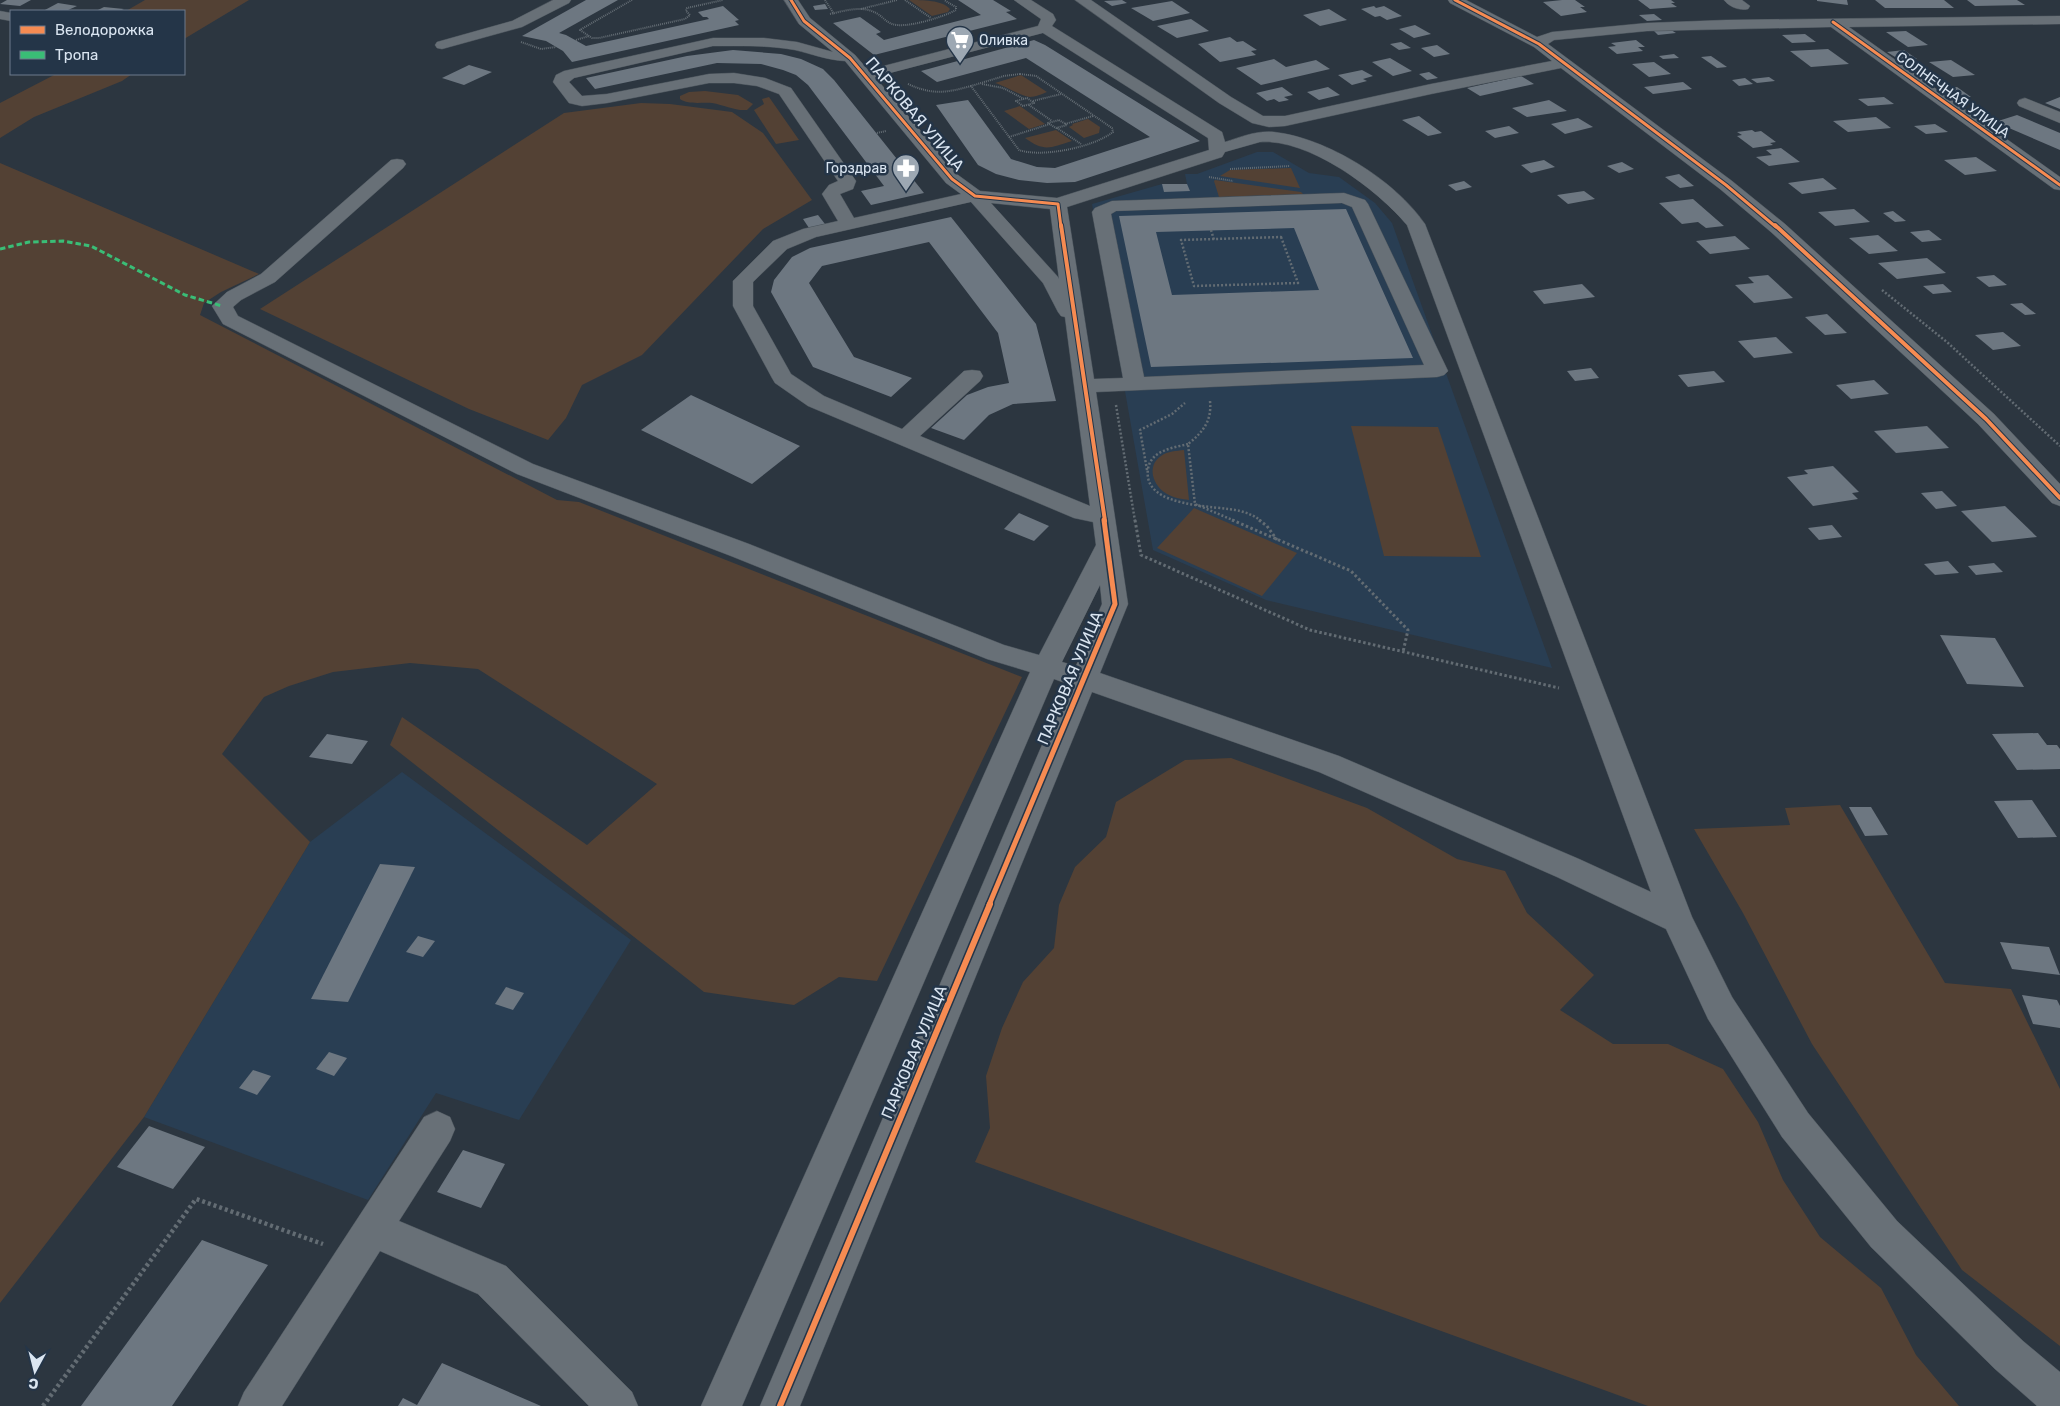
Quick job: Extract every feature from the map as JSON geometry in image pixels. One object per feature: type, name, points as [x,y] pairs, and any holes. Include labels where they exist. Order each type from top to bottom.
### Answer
[{"type":"street","points":[[442,44],[517,24],[564,0]]},
{"type":"street","name":"ПАРКОВАЯ УЛИЦА","points":[[791,0],[804,21],[850,58],[865,74],[952,179],[975,196],[1050,282],[1076,325]]},
{"type":"street","points":[[1021,0],[1048,17],[1049,20],[1043,29]]},
{"type":"street","points":[[1082,0],[1225,100],[1271,129],[1317,149],[1388,194],[1404,208],[1416,224],[1677,919],[1720,1008],[1795,1125],[1884,1234],[2054,1400]]},
{"type":"street","points":[[1455,0],[1539,44],[1682,151],[1778,228],[1986,419],[2060,498]]},
{"type":"street","points":[[1739,2],[1752,16],[1756,24]]},
{"type":"street","points":[[1539,44],[1544,39],[1552,36],[1647,27],[1833,22],[2060,20]]},
{"type":"street","name":"СОЛНЕЧНАЯ УЛИЦА","points":[[1833,22],[2060,186]]},
{"type":"street","points":[[865,74],[1043,29],[1050,30],[1212,132],[1218,141],[1223,164]]},
{"type":"street","points":[[848,223],[831,194],[836,189],[847,185],[848,181],[785,90],[769,82],[735,78],[703,79],[582,101],[575,100],[561,82],[562,78],[569,74],[713,42],[764,42],[797,46],[831,56],[850,58]]},
{"type":"street","points":[[1223,164],[1285,121],[1431,89],[1565,63]]},
{"type":"street","points":[[2025,103],[2060,118]]},
{"type":"street","points":[[1134,382],[1101,212],[1112,206],[1192,182],[1216,153],[1223,164]]},
{"type":"street","points":[[397,164],[268,278],[228,300],[222,306],[230,320],[525,469],[996,652],[1083,678],[1329,764],[1568,868],[1677,919]]},
{"type":"street","points":[[1085,386],[1134,382],[1437,371],[1359,204],[1344,198],[1192,182],[1058,204],[975,196],[810,233],[780,245],[742,281],[742,306],[784,378],[816,402],[1082,512],[1106,531]]},
{"type":"street","name":"ПАРКОВАЯ УЛИЦА","points":[[780,1406],[1115,604],[1058,204]]},
{"type":"street","points":[[905,438],[972,376]]},
{"type":"street","name":"ПАРКОВАЯ УЛИЦА","points":[[721,1406],[1106,531]]},
{"type":"street","points":[[258,1406],[437,1129]]},
{"type":"street","points":[[365,1242],[492,1280],[618,1406]]},
{"type":"path","points":[[632,0],[580,30],[589,36],[599,38],[685,19],[690,15],[686,11],[687,8],[722,0]]},
{"type":"path","points":[[825,0],[834,14]]},
{"type":"path","points":[[804,21],[897,0]]},
{"type":"path","points":[[904,0],[931,18]]},
{"type":"path","points":[[859,10],[872,11],[896,25],[931,18],[956,10],[956,8],[944,0]]},
{"type":"path","points":[[576,40],[589,36]]},
{"type":"path","points":[[887,68],[914,88],[938,93],[1027,73],[1036,76],[1061,93],[1112,128],[1113,132],[1108,136],[1041,156],[1028,155],[1019,150],[971,86]]},
{"type":"path","points":[[981,84],[1003,88],[1032,102]]},
{"type":"path","points":[[1024,99],[1016,101],[1023,106],[1061,93]]},
{"type":"path","points":[[1028,104],[1053,121]]},
{"type":"path","points":[[1057,127],[1093,116]]},
{"type":"path","points":[[1050,124],[1048,123],[1059,120],[1065,124]]},
{"type":"path","points":[[1009,136],[1050,124],[1082,144]]},
{"type":"path","points":[[1215,178],[1223,164],[1290,166]]},
{"type":"path","points":[[1211,230],[1214,240]]},
{"type":"path","points":[[1281,237],[1298,283],[1194,286],[1181,240],[1214,240],[1281,237]]},
{"type":"path","points":[[1148,476],[1148,468],[1155,456],[1188,444],[1200,435],[1209,423],[1212,412],[1208,394],[1199,381]]},
{"type":"path","points":[[1199,381],[1194,393],[1172,414],[1140,430],[1148,476],[1154,489],[1160,494],[1176,501],[1225,507],[1251,515],[1269,527],[1277,540]]},
{"type":"path","points":[[1112,383],[1141,555],[1310,630],[1559,688]]},
{"type":"path","points":[[1188,444],[1195,504]]},
{"type":"path","points":[[1195,504],[1351,571],[1408,630],[1404,652]]},
{"type":"path","points":[[43,1406],[196,1199],[365,1242]]},
{"type":"shaded area","points":[[145,0],[249,0],[185,38],[185,10],[128,10]]},
{"type":"shaded area","points":[[909,0],[937,2],[950,9],[948,12],[932,16]]},
{"type":"shaded area","points":[[54,75],[131,75],[122,81],[34,117],[0,138],[0,103]]},
{"type":"shaded area","points":[[1021,75],[1047,92],[1027,97],[995,83]]},
{"type":"shaded area","points":[[705,91],[738,95],[753,104],[747,110],[743,110],[712,103],[687,102],[680,99],[680,96],[689,92]]},
{"type":"shaded area","points":[[769,97],[799,140],[776,144],[754,110],[764,104],[762,99]]},
{"type":"shaded area","points":[[641,103],[670,104],[732,112],[763,133],[812,200],[763,229],[642,355],[582,385],[566,418],[548,440],[469,409],[260,309],[564,113]]},
{"type":"shaded area","points":[[1020,106],[1045,124],[1029,129],[1004,111]]},
{"type":"shaded area","points":[[1088,119],[1100,127],[1099,133],[1084,138],[1069,127],[1072,124]]},
{"type":"shaded area","points":[[1056,130],[1072,141],[1042,147],[1025,138]]},
{"type":"shaded area","points":[[1257,152],[1273,152],[1309,173],[1339,177],[1375,203],[1392,223],[1552,668],[1266,600],[1153,550],[1092,204],[1162,184],[1187,184],[1185,174],[1197,174]]},
{"type":"shaded area","points":[[0,163],[259,274],[221,292],[204,303],[200,315],[557,500],[579,502],[1022,677],[877,981],[839,977],[794,1005],[704,992],[390,745],[402,717],[587,845],[657,784],[478,669],[410,663],[333,672],[289,686],[264,697],[222,754],[310,842],[144,1117],[0,1303]]},
{"type":"shaded area","points":[[1291,168],[1300,188],[1220,176],[1230,170]]},
{"type":"shaded area","points":[[1215,180],[1301,192],[1303,194],[1219,197]]},
{"type":"shaded area","points":[[1351,426],[1438,427],[1481,557],[1384,556]]},
{"type":"shaded area","points":[[1184,450],[1189,500],[1167,494],[1158,486],[1153,476],[1156,460],[1169,452]]},
{"type":"shaded area","points":[[1194,508],[1297,553],[1262,596],[1157,548]]},
{"type":"shaded area","points":[[1231,758],[1367,808],[1457,859],[1505,871],[1527,913],[1594,975],[1560,1010],[1613,1044],[1668,1044],[1723,1069],[1758,1122],[1783,1180],[1820,1237],[1881,1288],[1916,1355],[1959,1406],[1648,1406],[975,1162],[990,1128],[986,1076],[1002,1028],[1023,982],[1054,948],[1059,905],[1075,867],[1106,837],[1116,802],[1185,760]]},
{"type":"shaded area","points":[[402,772],[631,940],[519,1120],[436,1093],[368,1200],[144,1117],[310,842]]},
{"type":"shaded area","points":[[1840,805],[1945,983],[2011,989],[2060,1089],[2060,1346],[1962,1270],[1812,1044],[1743,913],[1694,829],[1790,825],[1785,808]]},
{"type":"building","points":[[7,0],[31,0],[20,6],[0,4]]},
{"type":"building","points":[[586,0],[618,0],[559,33],[586,46],[709,19],[703,17],[698,12],[723,6],[739,20],[735,21],[739,25],[572,62],[563,51],[546,41],[522,36]]},
{"type":"building","points":[[958,0],[993,0],[1011,11],[1006,12],[1017,19],[874,55],[833,23],[860,17],[881,32],[876,34],[884,40],[981,15]]},
{"type":"building","points":[[1122,0],[1127,3],[1112,6],[1104,1]]},
{"type":"building","points":[[1575,0],[1585,7],[1580,7],[1587,12],[1561,16],[1543,2]]},
{"type":"building","points":[[1638,0],[1671,0],[1675,3],[1671,3],[1677,7],[1650,9]]},
{"type":"building","points":[[1847,0],[1848,5],[1817,1]]},
{"type":"building","points":[[1875,0],[1944,0],[1954,8],[1885,8]]},
{"type":"building","points":[[1967,0],[2017,0],[2025,5],[1975,6]]},
{"type":"building","points":[[1172,1],[1190,13],[1153,21],[1131,8]]},
{"type":"building","points":[[58,3],[77,6],[68,10],[45,10]]},
{"type":"building","points":[[825,4],[828,9],[815,10],[813,6]]},
{"type":"building","points":[[1374,6],[1376,8],[1384,6],[1402,16],[1387,20],[1380,16],[1375,17],[1361,9]]},
{"type":"building","points":[[104,7],[124,9],[122,10],[98,10]]},
{"type":"building","points":[[1329,9],[1347,20],[1320,26],[1303,15]]},
{"type":"building","points":[[1654,14],[1662,20],[1647,21],[1639,15]]},
{"type":"building","points":[[1191,19],[1209,31],[1177,38],[1157,26]]},
{"type":"building","points":[[1415,25],[1431,34],[1414,38],[1399,29]]},
{"type":"building","points":[[1671,30],[1676,33],[1658,35],[1654,31]]},
{"type":"building","points":[[1906,31],[1928,45],[1908,47],[1886,32]]},
{"type":"building","points":[[1805,34],[1816,42],[1792,43],[1782,35]]},
{"type":"building","points":[[1230,37],[1237,42],[1243,41],[1257,50],[1251,51],[1256,55],[1220,62],[1198,44]]},
{"type":"building","points":[[1034,40],[1200,141],[1075,182],[1047,183],[1019,180],[996,174],[978,165],[936,105],[968,100],[1011,159],[1037,167],[1055,168],[1150,137],[1026,58],[937,82],[921,71]]},
{"type":"building","points":[[1636,40],[1645,47],[1638,47],[1643,51],[1617,54],[1608,47],[1616,46],[1611,43]]},
{"type":"building","points":[[1401,42],[1411,48],[1399,50],[1390,44]]},
{"type":"building","points":[[1437,45],[1450,54],[1434,57],[1421,48]]},
{"type":"building","points":[[1828,49],[1849,64],[1811,67],[1790,51]]},
{"type":"building","points":[[733,50],[781,54],[801,59],[823,69],[834,80],[924,193],[871,205],[861,191],[884,186],[808,85],[796,75],[783,70],[761,64],[717,63],[595,89],[586,78],[687,56]]},
{"type":"building","points":[[1904,50],[1917,59],[1900,60],[1887,52]]},
{"type":"building","points":[[1674,54],[1679,58],[1663,59],[1659,56]]},
{"type":"building","points":[[1711,56],[1727,67],[1717,68],[1701,57]]},
{"type":"building","points":[[1390,58],[1412,71],[1393,76],[1372,62]]},
{"type":"building","points":[[1274,59],[1286,67],[1316,60],[1330,69],[1261,85],[1236,68]]},
{"type":"building","points":[[1951,60],[1975,75],[1953,77],[1929,62]]},
{"type":"building","points":[[1654,62],[1671,74],[1649,77],[1632,64]]},
{"type":"building","points":[[469,65],[492,72],[464,85],[442,78]]},
{"type":"building","points":[[1362,70],[1373,76],[1363,79],[1367,81],[1352,85],[1338,75]]},
{"type":"building","points":[[1429,72],[1438,78],[1427,80],[1419,74]]},
{"type":"building","points":[[1521,76],[1534,84],[1480,96],[1467,88]]},
{"type":"building","points":[[1769,77],[1775,81],[1757,83],[1751,79]]},
{"type":"building","points":[[1745,78],[1753,84],[1739,86],[1732,80]]},
{"type":"building","points":[[1683,82],[1692,89],[1653,94],[1644,87]]},
{"type":"building","points":[[1282,87],[1293,95],[1284,97],[1289,100],[1279,102],[1274,99],[1267,101],[1256,93]]},
{"type":"building","points":[[1328,87],[1340,95],[1319,100],[1307,92]]},
{"type":"building","points":[[1957,87],[1971,97],[1953,98],[1939,89]]},
{"type":"building","points":[[1884,97],[1894,104],[1868,106],[1858,99]]},
{"type":"building","points":[[2060,97],[2060,109],[2045,103]]},
{"type":"building","points":[[1549,100],[1567,111],[1527,117],[1512,108]]},
{"type":"building","points":[[2017,115],[2060,133],[2060,150],[1995,122]]},
{"type":"building","points":[[1419,116],[1442,133],[1428,136],[1402,120]]},
{"type":"building","points":[[1876,117],[1891,128],[1848,132],[1833,121]]},
{"type":"building","points":[[1578,118],[1593,127],[1565,134],[1551,124]]},
{"type":"building","points":[[1935,124],[1948,132],[1926,134],[1914,126]]},
{"type":"building","points":[[1509,126],[1519,133],[1495,138],[1485,131]]},
{"type":"building","points":[[1752,130],[1755,132],[1761,131],[1776,142],[1770,143],[1773,145],[1753,148],[1737,136],[1742,135],[1737,132]]},
{"type":"building","points":[[1781,148],[1800,162],[1769,166],[1756,157],[1772,155],[1766,150]]},
{"type":"building","points":[[1976,157],[1997,171],[1965,175],[1944,160]]},
{"type":"building","points":[[1544,160],[1555,167],[1531,173],[1521,165]]},
{"type":"building","points":[[1622,162],[1634,169],[1619,173],[1607,166]]},
{"type":"building","points":[[1679,174],[1694,186],[1680,188],[1665,177]]},
{"type":"building","points":[[1823,178],[1837,189],[1802,194],[1788,183]]},
{"type":"building","points":[[1464,181],[1472,187],[1456,191],[1448,185]]},
{"type":"building","points":[[1162,184],[1187,184],[1190,191],[1164,192]]},
{"type":"building","points":[[1584,191],[1595,199],[1568,204],[1557,195]]},
{"type":"building","points":[[1693,199],[1724,226],[1706,228],[1698,222],[1682,224],[1659,203]]},
{"type":"building","points":[[1346,209],[1413,358],[1151,367],[1119,216]],"holes":[[[1294,228],[1319,290],[1172,295],[1156,232]]]},
{"type":"building","points":[[1854,209],[1870,222],[1835,226],[1818,212]]},
{"type":"building","points":[[1893,211],[1906,221],[1895,222],[1883,213]]},
{"type":"building","points":[[818,215],[825,224],[809,228],[803,219]]},
{"type":"building","points":[[951,217],[1036,324],[1056,401],[1013,404],[989,415],[964,440],[931,428],[967,395],[988,387],[1009,383],[998,333],[929,242],[822,266],[809,283],[854,357],[912,378],[891,397],[813,367],[771,292],[774,280],[792,257],[810,248]]},
{"type":"building","points":[[1929,230],[1942,240],[1922,242],[1910,232]]},
{"type":"building","points":[[1878,235],[1898,251],[1869,254],[1849,238]]},
{"type":"building","points":[[1735,236],[1750,249],[1710,254],[1696,241]]},
{"type":"building","points":[[1927,258],[1946,273],[1897,279],[1878,263]]},
{"type":"building","points":[[1768,275],[1793,298],[1754,303],[1735,285],[1754,283],[1748,277]]},
{"type":"building","points":[[1994,275],[2007,285],[1989,287],[1976,277]]},
{"type":"building","points":[[1582,284],[1595,297],[1544,304],[1533,291]]},
{"type":"building","points":[[1943,284],[1952,292],[1933,294],[1923,286]]},
{"type":"building","points":[[2022,303],[2036,314],[2025,315],[2010,304]]},
{"type":"building","points":[[1827,314],[1847,333],[1825,335],[1805,317]]},
{"type":"building","points":[[2003,332],[2021,346],[1993,350],[1975,335]]},
{"type":"building","points":[[1776,337],[1793,353],[1754,358],[1738,341]]},
{"type":"building","points":[[1591,368],[1599,378],[1575,381],[1567,371]]},
{"type":"building","points":[[1714,371],[1725,382],[1688,387],[1678,375]]},
{"type":"building","points":[[1874,380],[1889,394],[1851,399],[1836,385]]},
{"type":"building","points":[[691,395],[800,446],[752,484],[641,430]]},
{"type":"building","points":[[1927,426],[1949,448],[1896,453],[1874,431]]},
{"type":"building","points":[[1833,466],[1859,492],[1852,493],[1858,499],[1813,506],[1787,477],[1808,474],[1804,470]]},
{"type":"building","points":[[1942,491],[1957,506],[1936,509],[1921,493]]},
{"type":"building","points":[[2005,506],[2037,537],[1992,542],[1961,511]]},
{"type":"building","points":[[1019,513],[1049,526],[1034,541],[1004,529]]},
{"type":"building","points":[[1832,525],[1842,537],[1819,540],[1808,528]]},
{"type":"building","points":[[1948,561],[1959,573],[1935,575],[1924,564]]},
{"type":"building","points":[[1994,563],[2003,572],[1976,575],[1968,566]]},
{"type":"building","points":[[1940,635],[1995,638],[2024,687],[1967,684]]},
{"type":"building","points":[[2038,733],[2047,745],[2057,745],[2060,749],[2060,769],[2017,770],[1992,734]]},
{"type":"building","points":[[327,734],[368,741],[352,764],[309,757]]},
{"type":"building","points":[[2032,800],[2057,837],[2018,838],[1994,801]]},
{"type":"building","points":[[1849,807],[1871,807],[1888,835],[1865,836]]},
{"type":"building","points":[[380,864],[415,867],[348,1002],[311,999]]},
{"type":"building","points":[[418,936],[435,941],[423,957],[406,952]]},
{"type":"building","points":[[2000,942],[2049,947],[2060,975],[2012,969]]},
{"type":"building","points":[[506,987],[524,993],[513,1010],[495,1004]]},
{"type":"building","points":[[2022,995],[2057,1000],[2060,1006],[2060,1028],[2033,1024]]},
{"type":"building","points":[[329,1052],[347,1058],[334,1076],[316,1069]]},
{"type":"building","points":[[253,1070],[271,1076],[257,1095],[239,1088]]},
{"type":"building","points":[[149,1126],[205,1147],[173,1189],[117,1167]]},
{"type":"building","points":[[463,1150],[505,1164],[481,1208],[437,1192]]},
{"type":"building","points":[[202,1240],[268,1265],[172,1406],[81,1406]]},
{"type":"building","points":[[442,1363],[541,1406],[398,1406],[403,1398],[417,1405]]},
{"type":"marked path","points":[[0,249],[29,242],[63,241],[91,246],[185,295],[222,306]]},
{"type":"cycle path","points":[[780,1406],[1115,604],[1058,204],[975,196],[952,179],[850,58],[804,21],[791,0]]},
{"type":"cycle path","points":[[1455,0],[1539,44],[1726,185],[1778,228],[1986,419],[2060,498]]},
{"type":"cycle path","points":[[1833,22],[2060,185]]},
{"type":"place","name":"Оливка","points":[[960,64]]},
{"type":"place","name":"Горздрав","points":[[906,192]]}]
